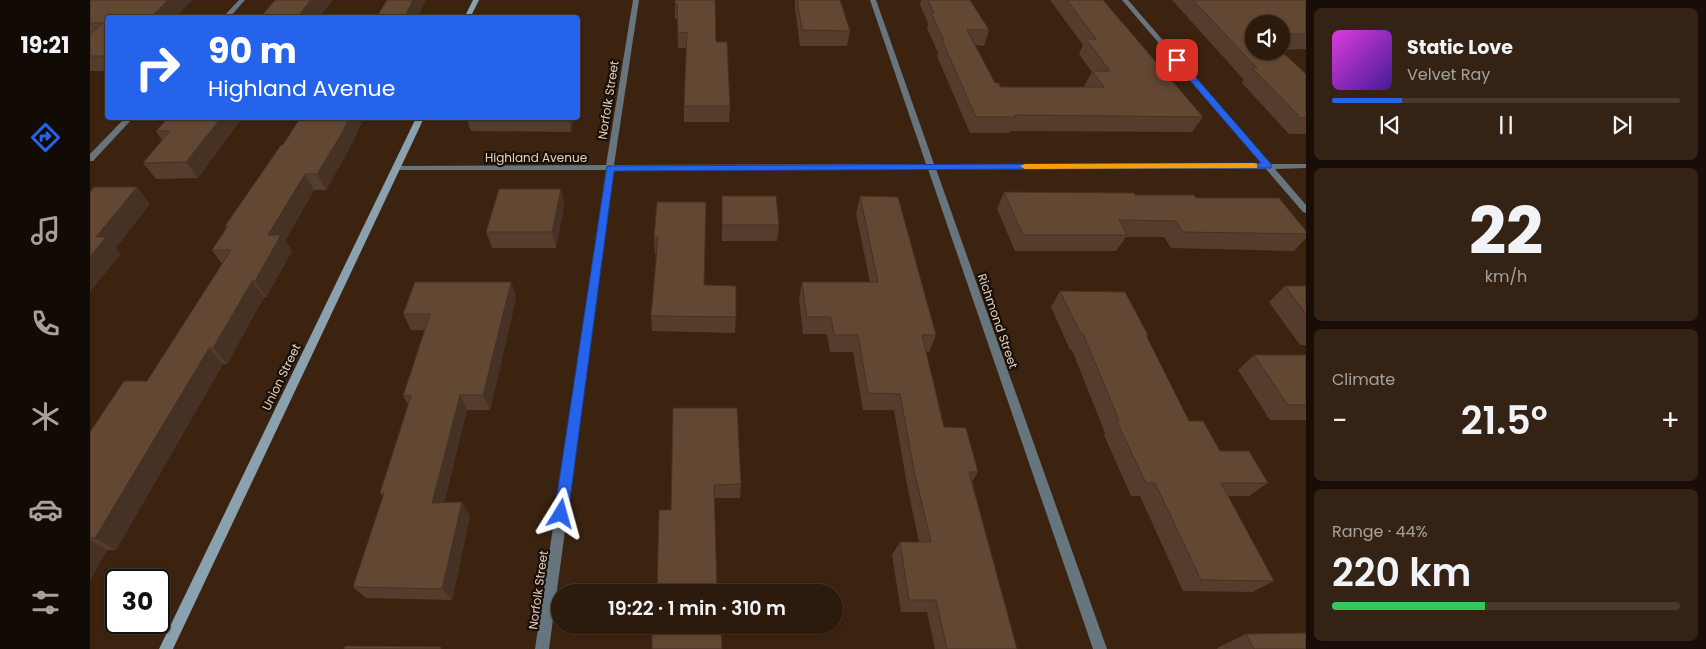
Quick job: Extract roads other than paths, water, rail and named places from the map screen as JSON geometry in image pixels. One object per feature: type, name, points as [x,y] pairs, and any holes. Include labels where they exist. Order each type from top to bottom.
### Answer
[{"type":"street","points":[[228,15],[242,0]]},
{"type":"street","points":[[468,15],[476,0]]},
{"type":"street","name":"Norfolk Street","points":[[542,649],[610,168],[636,0]]},
{"type":"street","name":"Richmond Street","points":[[873,0],[1100,649]]},
{"type":"street","points":[[1125,0],[1306,210]]},
{"type":"street","points":[[90,159],[127,120]]},
{"type":"street","name":"Union Street","points":[[166,649],[419,120]]},
{"type":"street","name":"Highland Avenue","points":[[396,168],[1306,166]]}]
